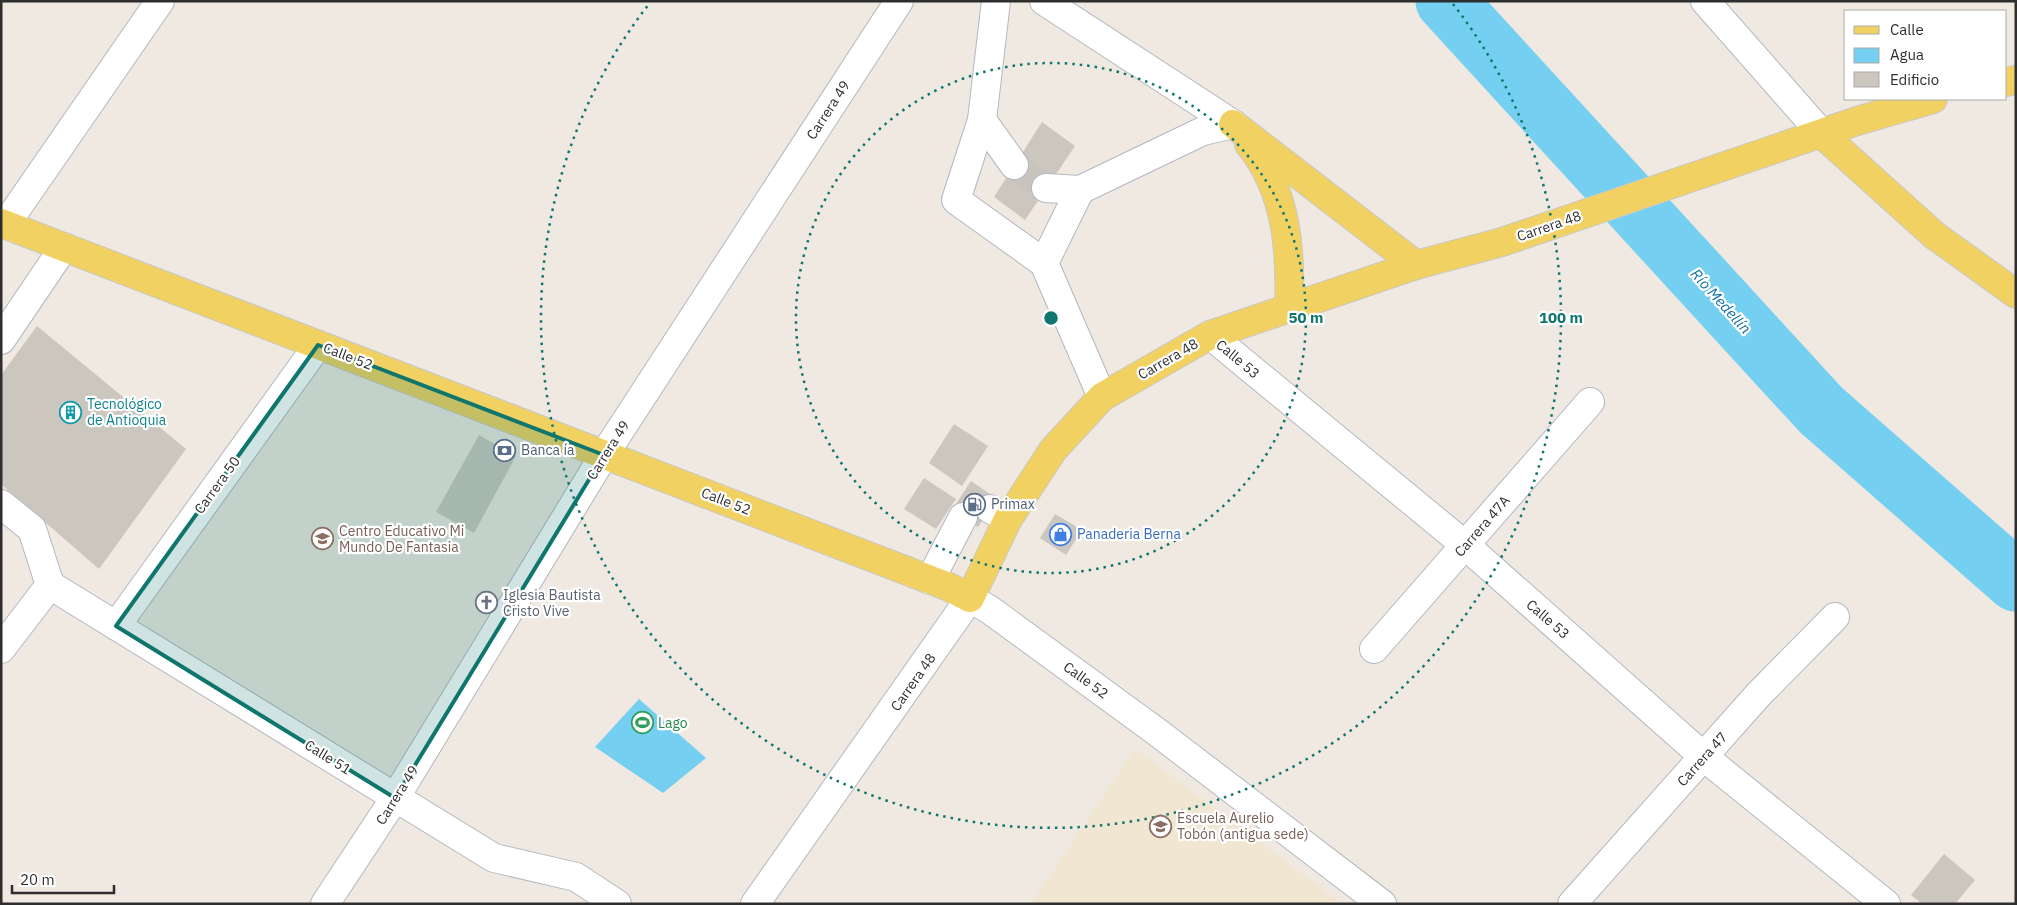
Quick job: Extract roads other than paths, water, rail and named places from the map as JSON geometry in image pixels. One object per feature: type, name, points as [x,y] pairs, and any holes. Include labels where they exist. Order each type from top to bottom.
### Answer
[{"type":"main road","name":"Carrera 48","points":[[970,598],[999,514],[1053,450],[1102,397],[1210,335],[1416,265],[1502,242],[1822,134],[1930,100]]},
{"type":"main road","points":[[1233,124],[1416,265]]},
{"type":"main road","points":[[1233,124],[1258,155],[1283,214],[1290,262],[1289,308]]},
{"type":"main road","points":[[1822,134],[1934,235],[2016,294]]},
{"type":"main road","name":"Calle 52","points":[[3,223],[930,580],[970,598]]},
{"type":"street","points":[[3,223],[160,1]]},
{"type":"street","name":"Carrera 49","points":[[325,904],[395,798],[604,455],[899,1]]},
{"type":"street","points":[[996,1],[982,120],[956,200],[1044,263],[1102,397]]},
{"type":"street","points":[[1044,1],[1233,124]]},
{"type":"street","points":[[1705,1],[1822,134]]},
{"type":"street","points":[[982,120],[1014,166]]},
{"type":"street","points":[[1046,188],[1080,190],[1203,131],[1233,124]]},
{"type":"street","points":[[1044,263],[1080,190]]},
{"type":"street","points":[[1,340],[64,247]]},
{"type":"street","name":"Calle 53","points":[[1210,335],[1465,545],[1704,757],[1886,904]]},
{"type":"street","name":"Carrera 50","points":[[116,626],[318,344]]},
{"type":"street","name":"Carrera 47A","points":[[1374,649],[1590,402]]},
{"type":"street","points":[[1,504],[32,529],[50,585],[1,649]]},
{"type":"street","points":[[930,580],[963,517]]},
{"type":"street","name":"Calle 51","points":[[50,585],[494,858],[576,876],[617,904]]},
{"type":"street","name":"Carrera 48","points":[[755,904],[970,598]]},
{"type":"street","name":"Calle 52","points":[[970,598],[990,610],[1158,732],[1382,904]]},
{"type":"street","name":"Carrera 47","points":[[1572,904],[1759,694],[1835,617]]},
{"type":"water","name":"Lago","points":[[639,699],[706,758],[663,793],[595,747]]},
{"type":"waterway","name":"Río Medellín","points":[[1446,1],[1821,410],[2016,581]]},
{"type":"tunnel","points":[[1014,165],[1046,188]]},
{"type":"place","name":"Tecnológico de Antioquia","points":[[71,412]]},
{"type":"place","name":"Banca ía","points":[[505,450]]},
{"type":"place","name":"Primax","points":[[975,504]]},
{"type":"place","name":"Panaderia Berna","points":[[1061,534]]},
{"type":"place","name":"Centro Educativo Mi Mundo De Fantasia","points":[[323,539]]},
{"type":"place","name":"Iglesia Bautista Cristo Vive","points":[[487,603]]},
{"type":"place","name":"Lago","points":[[642,723]]},
{"type":"place","name":"Escuela Aurelio Tobón (antigua sede)","points":[[1161,826]]}]
